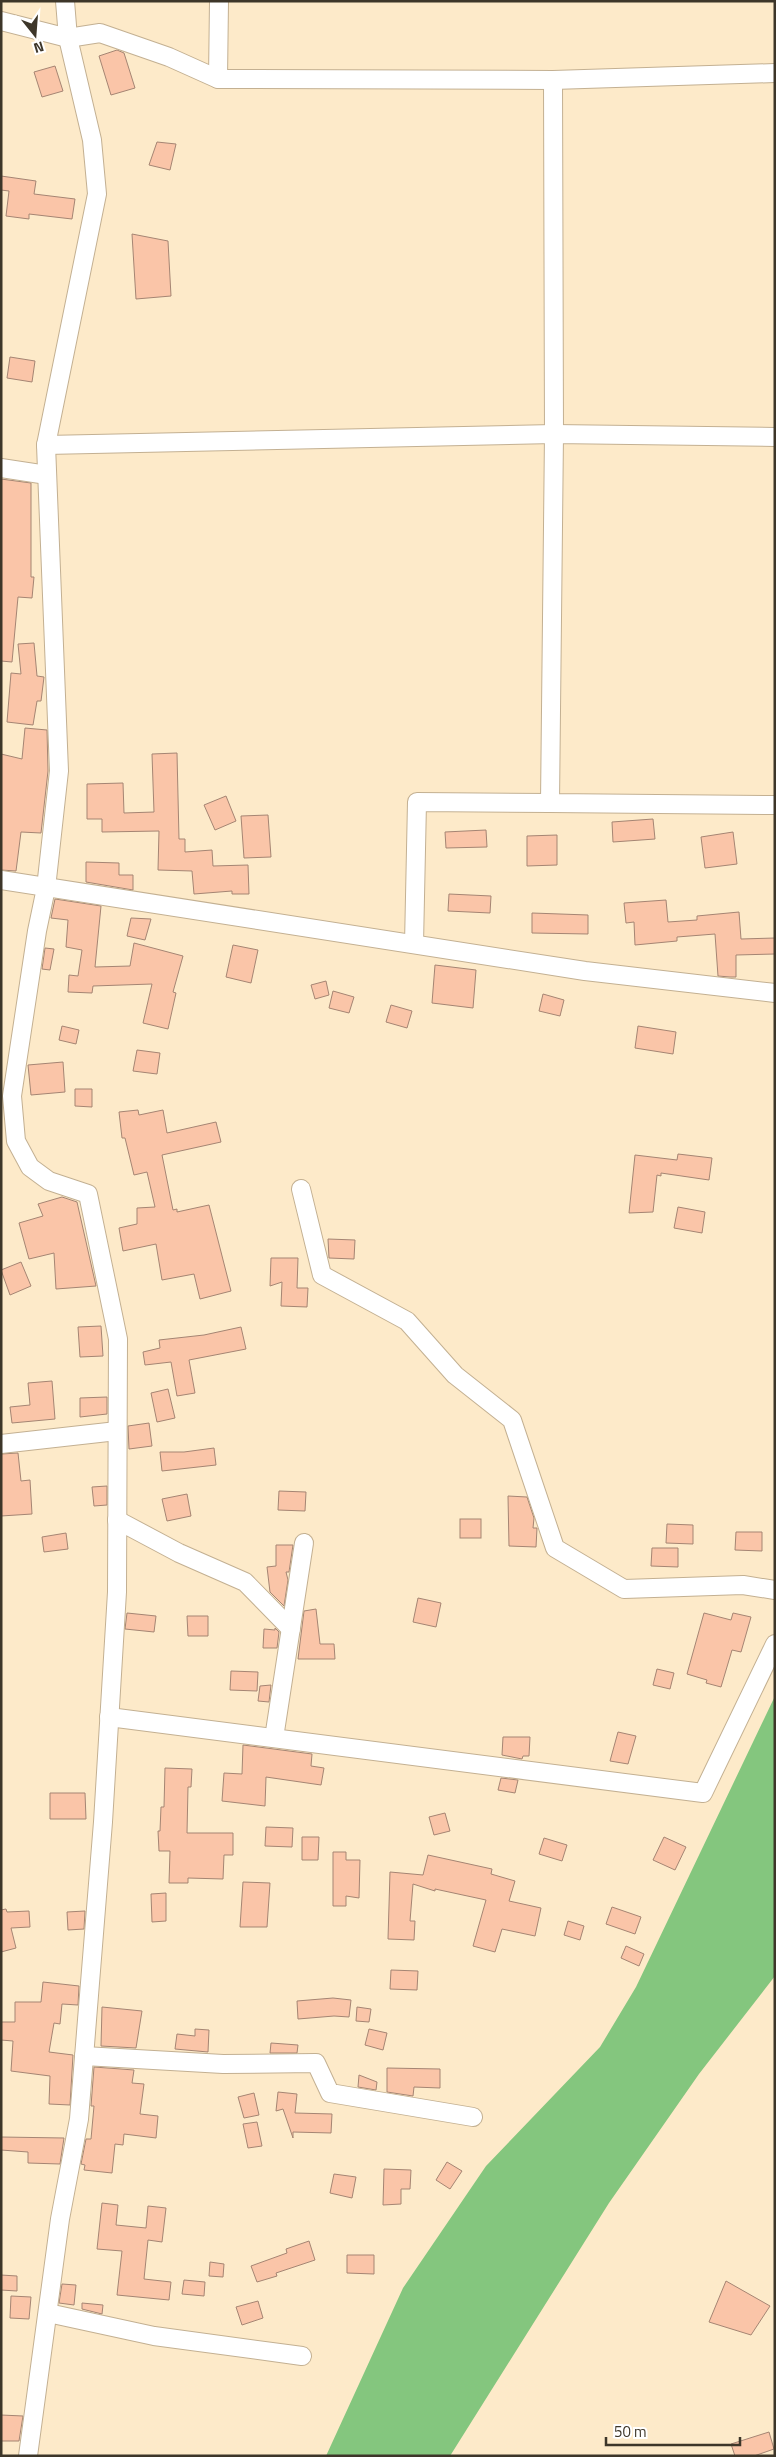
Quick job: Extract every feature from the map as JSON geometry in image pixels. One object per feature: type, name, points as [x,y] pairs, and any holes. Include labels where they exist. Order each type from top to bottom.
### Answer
[{"type":"street","points":[[28,2456],[60,2218],[79,2119],[109,1717],[116,1592],[118,1339],[88,1194],[48,1181],[30,1167],[16,1141],[12,1096],[37,931],[46,888],[59,771],[46,445],[97,194],[92,140],[68,38],[65,1]]},
{"type":"street","points":[[218,79],[219,1]]},
{"type":"street","points":[[1,21],[68,38],[100,33],[168,57],[218,79],[553,80],[775,73]]},
{"type":"street","points":[[550,803],[554,434],[553,80]]},
{"type":"street","points":[[46,445],[554,434],[775,437]]},
{"type":"street","points":[[1,468],[47,476]]},
{"type":"street","points":[[414,944],[417,802],[775,805]]},
{"type":"street","points":[[1,880],[586,972],[775,993]]},
{"type":"street","points":[[301,1189],[322,1275],[407,1321],[455,1374],[512,1420],[555,1548],[624,1590],[743,1585],[775,1590]]},
{"type":"street","points":[[1,1444],[116,1432]]},
{"type":"street","points":[[117,1520],[179,1553],[245,1582],[291,1629]]},
{"type":"street","points":[[274,1738],[304,1542]]},
{"type":"street","points":[[109,1717],[703,1793],[775,1644]]},
{"type":"street","points":[[84,2056],[223,2064],[316,2063],[330,2093],[473,2117]]},
{"type":"street","points":[[48,2313],[154,2336],[302,2356]]},
{"type":"shaded area","points":[[775,1696],[775,1976],[699,2074],[609,2203],[450,2456],[326,2456],[403,2288],[486,2166],[600,2047],[636,1987]]},
{"type":"building","points":[[117,50],[124,53],[135,88],[111,95],[99,56]]},
{"type":"building","points":[[55,66],[63,91],[42,97],[34,72]]},
{"type":"building","points":[[157,142],[176,144],[170,170],[149,165]]},
{"type":"building","points":[[1,176],[36,181],[34,194],[75,199],[72,219],[29,214],[29,219],[6,216],[9,191],[1,190]]},
{"type":"building","points":[[132,234],[168,241],[171,296],[136,299]]},
{"type":"building","points":[[10,357],[35,361],[32,382],[7,378]]},
{"type":"building","points":[[1,479],[31,483],[31,577],[34,577],[32,598],[18,597],[12,662],[1,661]]},
{"type":"building","points":[[34,643],[37,676],[44,677],[41,701],[37,701],[33,725],[7,722],[11,673],[21,674],[18,644]]},
{"type":"building","points":[[25,728],[47,730],[48,771],[41,833],[21,832],[16,871],[1,870],[1,754],[22,759]]},
{"type":"building","points":[[177,753],[179,839],[185,839],[185,852],[212,850],[213,866],[248,865],[249,894],[232,894],[232,891],[194,894],[192,871],[158,870],[159,831],[102,832],[102,819],[87,819],[87,784],[123,783],[124,813],[154,812],[152,754]]},
{"type":"building","points":[[226,796],[236,821],[215,830],[204,805]]},
{"type":"building","points":[[268,815],[271,857],[244,858],[241,816]]},
{"type":"building","points":[[653,819],[655,839],[613,842],[612,822]]},
{"type":"building","points":[[486,830],[487,847],[446,848],[445,832]]},
{"type":"building","points":[[733,832],[737,864],[705,868],[701,837]]},
{"type":"building","points":[[557,835],[557,865],[527,866],[527,836]]},
{"type":"building","points":[[86,862],[119,863],[119,875],[133,875],[133,890],[86,882]]},
{"type":"building","points":[[449,894],[491,896],[490,913],[448,911]]},
{"type":"building","points":[[55,899],[101,906],[95,967],[130,966],[134,943],[183,956],[173,992],[176,993],[168,1029],[143,1023],[152,984],[93,986],[92,993],[68,992],[69,975],[78,976],[82,950],[66,947],[68,920],[51,918]]},
{"type":"building","points":[[666,900],[668,922],[697,920],[697,916],[739,912],[741,939],[775,938],[775,954],[736,955],[736,977],[730,977],[718,976],[715,934],[677,937],[677,941],[635,945],[634,922],[626,923],[624,903]]},
{"type":"building","points":[[532,913],[588,915],[588,934],[532,933]]},
{"type":"building","points":[[131,918],[151,919],[145,940],[127,936]]},
{"type":"building","points":[[233,945],[258,950],[251,983],[226,977]]},
{"type":"building","points":[[45,948],[54,949],[50,970],[42,969]]},
{"type":"building","points":[[435,965],[476,970],[473,1008],[432,1003]]},
{"type":"building","points":[[326,981],[329,995],[315,999],[311,985]]},
{"type":"building","points":[[333,991],[354,997],[349,1013],[329,1008]]},
{"type":"building","points":[[543,994],[564,1000],[560,1016],[539,1011]]},
{"type":"building","points":[[391,1005],[412,1011],[407,1028],[386,1022]]},
{"type":"building","points":[[62,1026],[79,1030],[76,1044],[59,1040]]},
{"type":"building","points":[[638,1026],[676,1032],[673,1054],[635,1048]]},
{"type":"building","points":[[137,1050],[160,1053],[157,1074],[133,1071]]},
{"type":"building","points":[[63,1062],[65,1092],[31,1095],[28,1065]]},
{"type":"building","points":[[75,1089],[92,1089],[92,1107],[75,1106]]},
{"type":"building","points":[[138,1110],[139,1115],[163,1110],[167,1133],[216,1122],[221,1142],[162,1155],[173,1210],[177,1209],[177,1212],[209,1205],[231,1291],[200,1299],[194,1274],[162,1280],[156,1244],[123,1251],[119,1228],[137,1224],[137,1208],[155,1207],[147,1172],[134,1175],[125,1138],[122,1138],[119,1112]]},
{"type":"building","points":[[678,1154],[712,1158],[709,1180],[661,1173],[661,1176],[657,1175],[653,1212],[629,1213],[635,1155],[677,1160]]},
{"type":"building","points":[[62,1197],[77,1202],[96,1286],[56,1289],[54,1253],[29,1259],[19,1223],[43,1216],[38,1204]]},
{"type":"building","points":[[678,1207],[705,1212],[702,1233],[674,1228]]},
{"type":"building","points":[[328,1239],[355,1240],[354,1259],[329,1258]]},
{"type":"building","points":[[271,1258],[298,1258],[297,1288],[308,1288],[307,1307],[281,1306],[282,1282],[270,1286]]},
{"type":"building","points":[[21,1262],[31,1286],[10,1295],[1,1270]]},
{"type":"building","points":[[101,1326],[103,1356],[80,1357],[78,1327]]},
{"type":"building","points":[[241,1327],[246,1349],[189,1360],[195,1393],[177,1396],[171,1362],[145,1365],[143,1352],[160,1348],[159,1340],[204,1335]]},
{"type":"building","points":[[52,1381],[55,1419],[12,1423],[10,1407],[30,1405],[28,1383]]},
{"type":"building","points":[[168,1389],[175,1418],[157,1422],[151,1393]]},
{"type":"building","points":[[107,1397],[107,1414],[80,1417],[80,1398]]},
{"type":"building","points":[[149,1423],[152,1446],[129,1449],[128,1426]]},
{"type":"building","points":[[214,1448],[216,1465],[162,1471],[160,1452],[184,1452]]},
{"type":"building","points":[[18,1453],[21,1481],[30,1480],[32,1514],[1,1516],[1,1454]]},
{"type":"building","points":[[107,1486],[107,1505],[94,1506],[92,1487]]},
{"type":"building","points":[[279,1491],[306,1492],[305,1511],[278,1510]]},
{"type":"building","points":[[187,1494],[191,1516],[167,1521],[162,1499]]},
{"type":"building","points":[[508,1496],[527,1497],[534,1518],[533,1528],[537,1528],[536,1547],[509,1546]]},
{"type":"building","points":[[460,1519],[481,1519],[481,1538],[460,1538]]},
{"type":"building","points":[[667,1524],[693,1525],[693,1544],[666,1543]]},
{"type":"building","points":[[736,1532],[762,1532],[762,1551],[735,1550]]},
{"type":"building","points":[[66,1533],[68,1549],[44,1552],[42,1537]]},
{"type":"building","points":[[276,1545],[293,1545],[289,1572],[286,1572],[288,1580],[284,1606],[270,1592],[267,1567],[276,1566]]},
{"type":"building","points":[[652,1548],[678,1548],[678,1567],[651,1566]]},
{"type":"building","points":[[418,1598],[441,1603],[436,1627],[413,1622]]},
{"type":"building","points":[[316,1609],[320,1644],[334,1644],[335,1659],[298,1659],[304,1611]]},
{"type":"building","points":[[127,1613],[156,1616],[154,1632],[125,1629]]},
{"type":"building","points":[[704,1613],[731,1620],[733,1613],[751,1617],[741,1652],[732,1650],[721,1687],[706,1683],[707,1680],[687,1674]]},
{"type":"building","points":[[187,1616],[208,1616],[208,1636],[188,1636]]},
{"type":"building","points":[[275,1628],[279,1632],[277,1648],[263,1648],[264,1629],[275,1630]]},
{"type":"building","points":[[657,1669],[674,1673],[670,1689],[653,1685]]},
{"type":"building","points":[[231,1671],[258,1672],[257,1691],[230,1690]]},
{"type":"building","points":[[271,1685],[269,1702],[258,1701],[260,1686]]},
{"type":"building","points":[[618,1732],[636,1736],[628,1764],[610,1761]]},
{"type":"building","points":[[503,1737],[530,1737],[529,1756],[523,1756],[522,1759],[502,1755]]},
{"type":"building","points":[[243,1745],[312,1754],[311,1766],[324,1768],[321,1785],[266,1777],[265,1806],[222,1801],[224,1773],[242,1774]]},
{"type":"building","points":[[165,1768],[192,1769],[191,1787],[188,1787],[187,1833],[233,1833],[233,1855],[224,1855],[223,1879],[188,1878],[188,1883],[169,1883],[170,1851],[159,1851],[158,1831],[160,1831],[161,1807],[164,1807]]},
{"type":"building","points":[[501,1778],[518,1780],[515,1793],[498,1790]]},
{"type":"building","points":[[50,1793],[85,1793],[86,1819],[50,1819]]},
{"type":"building","points":[[445,1813],[450,1831],[434,1835],[429,1817]]},
{"type":"building","points":[[266,1827],[293,1828],[292,1847],[265,1846]]},
{"type":"building","points":[[302,1837],[319,1837],[318,1860],[302,1860]]},
{"type":"building","points":[[664,1837],[686,1847],[675,1870],[653,1860]]},
{"type":"building","points":[[544,1838],[567,1845],[562,1861],[539,1854]]},
{"type":"building","points":[[333,1852],[346,1852],[346,1860],[360,1860],[359,1898],[346,1896],[346,1906],[333,1906]]},
{"type":"building","points":[[428,1855],[492,1869],[491,1874],[515,1881],[509,1901],[541,1908],[535,1936],[502,1929],[495,1952],[473,1946],[486,1900],[435,1889],[435,1891],[413,1884],[410,1921],[415,1921],[414,1940],[388,1939],[390,1872],[423,1875]]},
{"type":"building","points":[[243,1882],[270,1883],[267,1927],[240,1927]]},
{"type":"building","points":[[166,1893],[166,1921],[152,1922],[151,1894]]},
{"type":"building","points":[[612,1907],[641,1917],[635,1934],[606,1924]]},
{"type":"building","points":[[6,1909],[7,1912],[29,1911],[30,1927],[11,1928],[16,1948],[1,1952],[1,1910]]},
{"type":"building","points":[[85,1911],[84,1929],[68,1930],[67,1912]]},
{"type":"building","points":[[568,1921],[584,1926],[580,1940],[564,1935]]},
{"type":"building","points":[[626,1946],[644,1954],[639,1966],[621,1958]]},
{"type":"building","points":[[391,1970],[418,1971],[417,1990],[390,1989]]},
{"type":"building","points":[[43,1982],[79,1986],[78,2005],[62,2004],[60,2024],[54,2023],[49,2052],[73,2055],[70,2105],[49,2104],[50,2076],[11,2071],[13,2041],[1,2040],[1,2022],[15,2022],[15,2002],[41,2002]]},
{"type":"building","points":[[333,1998],[351,2000],[349,2017],[334,2016],[298,2019],[297,2001]]},
{"type":"building","points":[[102,2007],[142,2011],[136,2048],[101,2046]]},
{"type":"building","points":[[357,2007],[371,2009],[369,2022],[356,2021]]},
{"type":"building","points":[[195,2029],[209,2030],[208,2052],[175,2049],[177,2034],[195,2036]]},
{"type":"building","points":[[369,2029],[387,2033],[383,2050],[365,2045]]},
{"type":"building","points":[[271,2043],[298,2045],[297,2053],[270,2053]]},
{"type":"building","points":[[94,2067],[134,2070],[132,2083],[144,2084],[140,2114],[158,2116],[156,2138],[124,2134],[123,2145],[115,2144],[112,2173],[84,2170],[85,2165],[81,2164],[86,2139],[91,2139],[94,2106],[91,2106]]},
{"type":"building","points":[[387,2068],[440,2069],[440,2088],[414,2087],[413,2096],[387,2092]]},
{"type":"building","points":[[359,2075],[377,2082],[376,2090],[358,2087]]},
{"type":"building","points":[[278,2092],[297,2094],[295,2113],[332,2114],[331,2133],[293,2132],[293,2138],[283,2109],[276,2111]]},
{"type":"building","points":[[254,2093],[259,2115],[244,2118],[238,2097]]},
{"type":"building","points":[[257,2122],[262,2146],[248,2148],[243,2124]]},
{"type":"building","points":[[1,2137],[64,2138],[60,2164],[28,2163],[28,2152],[1,2150]]},
{"type":"building","points":[[447,2162],[462,2171],[450,2189],[436,2180]]},
{"type":"building","points":[[384,2169],[411,2170],[410,2189],[401,2189],[401,2204],[383,2205]]},
{"type":"building","points":[[334,2174],[356,2177],[352,2198],[330,2193]]},
{"type":"building","points":[[102,2203],[118,2205],[116,2225],[146,2228],[148,2206],[166,2208],[162,2242],[148,2240],[144,2279],[171,2282],[169,2300],[117,2295],[122,2251],[97,2249]]},
{"type":"building","points":[[309,2241],[315,2260],[276,2273],[277,2276],[257,2282],[251,2266],[287,2253],[286,2249]]},
{"type":"building","points":[[347,2255],[374,2255],[374,2274],[347,2273]]},
{"type":"building","points":[[210,2262],[224,2264],[223,2277],[209,2276]]},
{"type":"building","points":[[1,2275],[17,2276],[17,2291],[1,2290]]},
{"type":"building","points":[[184,2280],[205,2282],[204,2296],[182,2294]]},
{"type":"building","points":[[726,2281],[770,2306],[751,2335],[709,2322]]},
{"type":"building","points":[[62,2284],[76,2285],[74,2305],[59,2303]]},
{"type":"building","points":[[11,2296],[31,2297],[29,2319],[10,2318]]},
{"type":"building","points":[[258,2301],[263,2318],[242,2325],[236,2307]]},
{"type":"building","points":[[82,2303],[103,2305],[102,2314],[82,2309]]},
{"type":"building","points":[[1,2415],[23,2416],[19,2441],[1,2441]]},
{"type":"building","points":[[769,2432],[774,2449],[754,2456],[735,2456],[731,2444]]}]
